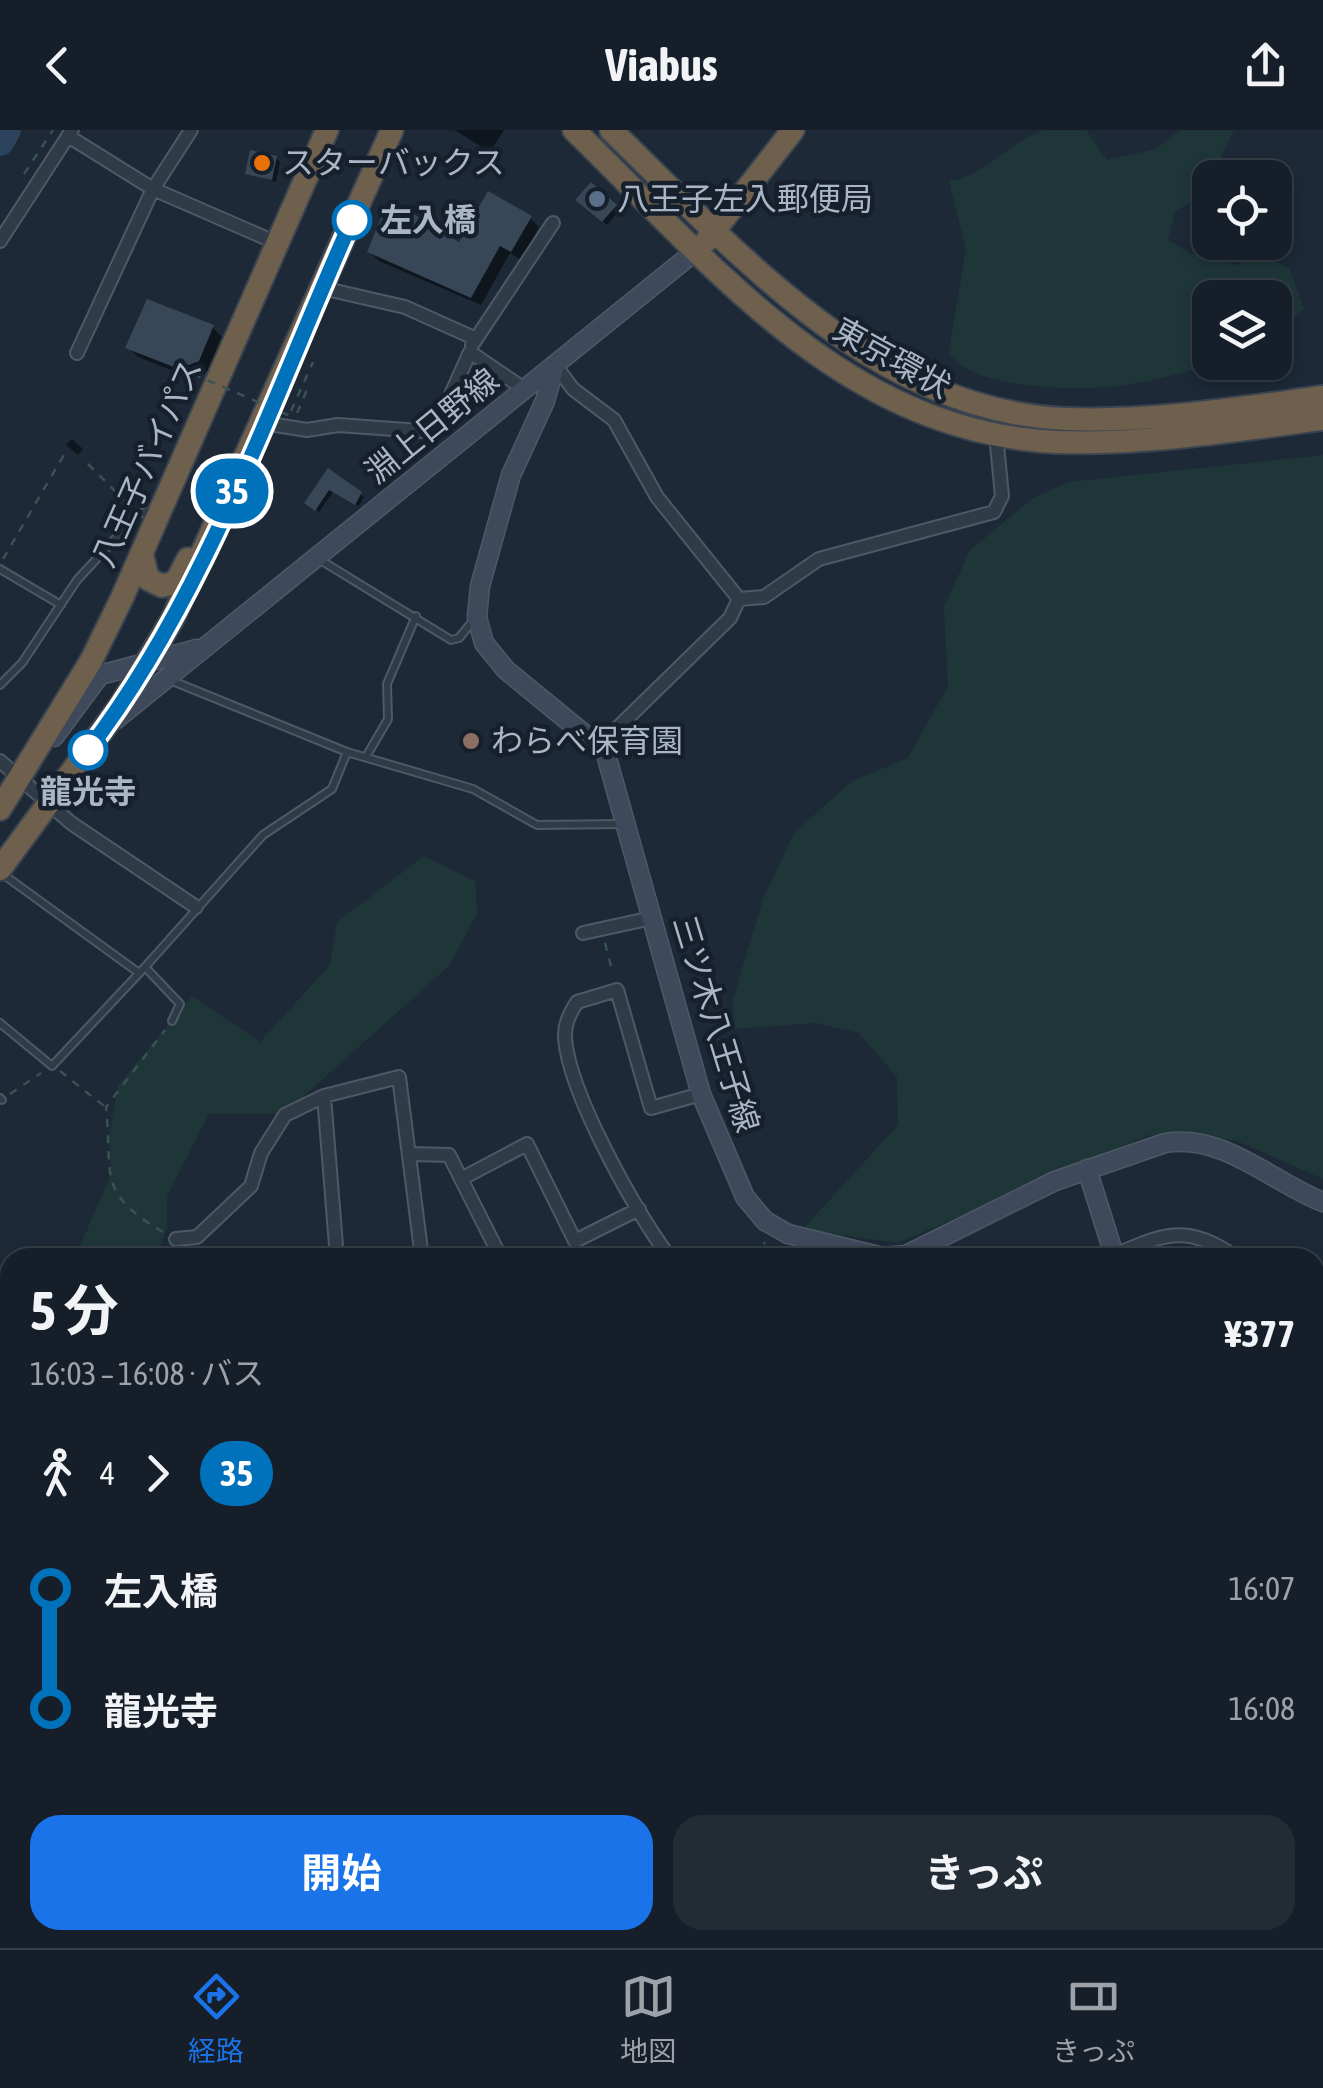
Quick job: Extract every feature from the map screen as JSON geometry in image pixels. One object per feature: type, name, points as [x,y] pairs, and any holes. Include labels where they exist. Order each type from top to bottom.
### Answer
[{"type":"highway","name":"八王子バイパス","points":[[0,810],[90,661],[142,555],[327,130]]},
{"type":"highway","points":[[1,874],[105,728],[172,620],[392,130]]},
{"type":"highway","name":"東京環状","points":[[574,130],[780,326],[845,375],[915,412],[996,436],[1116,442],[1323,419]]},
{"type":"highway","name":"東京環状","points":[[612,130],[813,316],[870,357],[914,382],[959,399],[1037,416],[1093,419],[1323,397]]},
{"type":"highway","points":[[698,249],[793,130]]},
{"type":"highway","points":[[142,555],[148,579],[162,586],[176,582],[208,516],[239,476]]},
{"type":"main road","name":"淵上日野線","points":[[105,728],[698,249]]},
{"type":"main road","points":[[555,366],[498,518],[476,616],[497,662],[601,744]]},
{"type":"main road","points":[[172,620],[179,641],[202,648]]},
{"type":"main road","name":"淵上日野線","points":[[21,778],[96,677],[202,648]]},
{"type":"main road","name":"三ツ木八王子線","points":[[601,744],[701,1094],[734,1176],[758,1214],[772,1227]]},
{"type":"main road","points":[[924,1248],[1087,1169],[1165,1143],[1200,1143],[1232,1154],[1278,1183],[1323,1202]]},
{"type":"main road","points":[[1087,1169],[1110,1248]]},
{"type":"main road","points":[[772,1227],[825,1248]]},
{"type":"street","points":[[77,353],[152,190],[192,130]]},
{"type":"street","points":[[0,242],[71,133],[152,190],[277,242]]},
{"type":"street","points":[[263,423],[293,429],[338,424],[421,431],[443,412],[472,345],[553,223]]},
{"type":"street","points":[[322,288],[405,307],[472,345],[524,389]]},
{"type":"street","points":[[555,366],[573,389],[614,420],[657,497],[739,599]]},
{"type":"street","points":[[739,599],[764,597],[820,559],[994,512],[1002,496],[996,436]]},
{"type":"street","points":[[601,744],[730,618],[739,599]]},
{"type":"street","points":[[0,762],[48,803],[196,907]]},
{"type":"street","points":[[582,932],[652,918]]},
{"type":"street","points":[[664,1248],[639,1209],[581,1094],[565,1038],[566,1024],[577,1002],[617,990],[651,1108],[701,1094]]},
{"type":"street","points":[[176,1239],[197,1237],[251,1186],[261,1153],[285,1115],[324,1096],[399,1078],[421,1248]]},
{"type":"street","points":[[324,1096],[337,1248]]},
{"type":"street","points":[[460,1179],[528,1144],[574,1242],[639,1209]]},
{"type":"street","points":[[409,1154],[448,1155],[495,1248]]},
{"type":"street","points":[[1131,1248],[1149,1239],[1176,1234],[1196,1236],[1215,1248]]},
{"type":"lane","points":[[0,685],[22,664],[77,580],[138,514],[163,511]]},
{"type":"lane","points":[[316,558],[455,640],[476,616]]},
{"type":"lane","points":[[0,566],[61,605]]},
{"type":"lane","points":[[366,757],[388,719],[387,684],[416,616]]},
{"type":"lane","points":[[168,679],[347,752],[473,789],[537,824],[624,824]]},
{"type":"lane","points":[[0,1024],[52,1066],[263,835],[332,788],[347,752]]},
{"type":"lane","points":[[1,874],[142,970],[180,1004],[172,1021]]},
{"type":"path","points":[[24,174],[53,130]]},
{"type":"path","points":[[290,413],[313,362]]},
{"type":"path","points":[[197,380],[188,403],[182,401],[193,374],[295,418],[306,392],[301,388]]},
{"type":"path","points":[[0,566],[66,453]]},
{"type":"path","points":[[88,464],[138,514]]},
{"type":"path","points":[[601,929],[617,990]]},
{"type":"path","points":[[172,1021],[106,1108],[110,1185],[122,1205],[176,1239]]},
{"type":"path","points":[[1,1099],[52,1066],[106,1108]]},
{"type":"path","points":[[761,1248],[772,1227]]},
{"type":"path","points":[[564,1248],[574,1242]]},
{"type":"green space","points":[[1044,130],[1086,130],[1107,160],[1156,149],[1180,130],[1234,130],[1219,160],[1192,160],[1192,202],[1175,211],[1168,240],[1192,254],[1192,260],[1238,265],[1242,260],[1274,260],[1290,270],[1304,309],[1292,319],[1292,280],[1192,280],[1192,371],[1125,385],[1084,388],[1003,381],[961,365],[949,352],[966,250],[949,181],[974,173]]},
{"type":"green space","points":[[1323,455],[1323,1179],[1235,1140],[1149,1135],[898,1243],[802,1230],[898,1125],[897,1077],[859,1033],[816,1023],[733,1029],[733,999],[763,899],[794,833],[852,781],[908,758],[948,686],[944,607],[970,550],[1033,498],[1069,482]]},
{"type":"green space","points":[[424,856],[475,881],[477,914],[449,966],[284,1114],[209,1114],[167,1196],[167,1226],[160,1248],[79,1248],[111,1174],[109,1135],[118,1086],[192,996],[260,1042],[330,965],[337,922]]},
{"type":"building","points":[[250,150],[277,156],[272,180],[245,174]]},
{"type":"building","points":[[591,182],[617,205],[602,222],[575,200]]},
{"type":"building","points":[[488,191],[532,216],[511,252],[500,246],[471,298],[367,252],[389,199],[459,242]]},
{"type":"building","points":[[147,299],[214,325],[199,361],[179,369],[125,348]]},
{"type":"building","points":[[328,468],[362,492],[355,505],[329,490],[315,511],[304,503]]},
{"type":"waterway","points":[[0,142],[7,130]]},
{"type":"bus line","name":"35","points":[[88,750],[136,681],[195,576],[352,220]]},
{"type":"place","name":"スターバックス","points":[[262,163]]},
{"type":"place","name":"八王子左入郵便局","points":[[597,199]]},
{"type":"place","name":"左入橋","points":[[352,220]]},
{"type":"place","name":"わらべ保育園","points":[[471,741]]},
{"type":"place","name":"龍光寺","points":[[88,750]]}]
